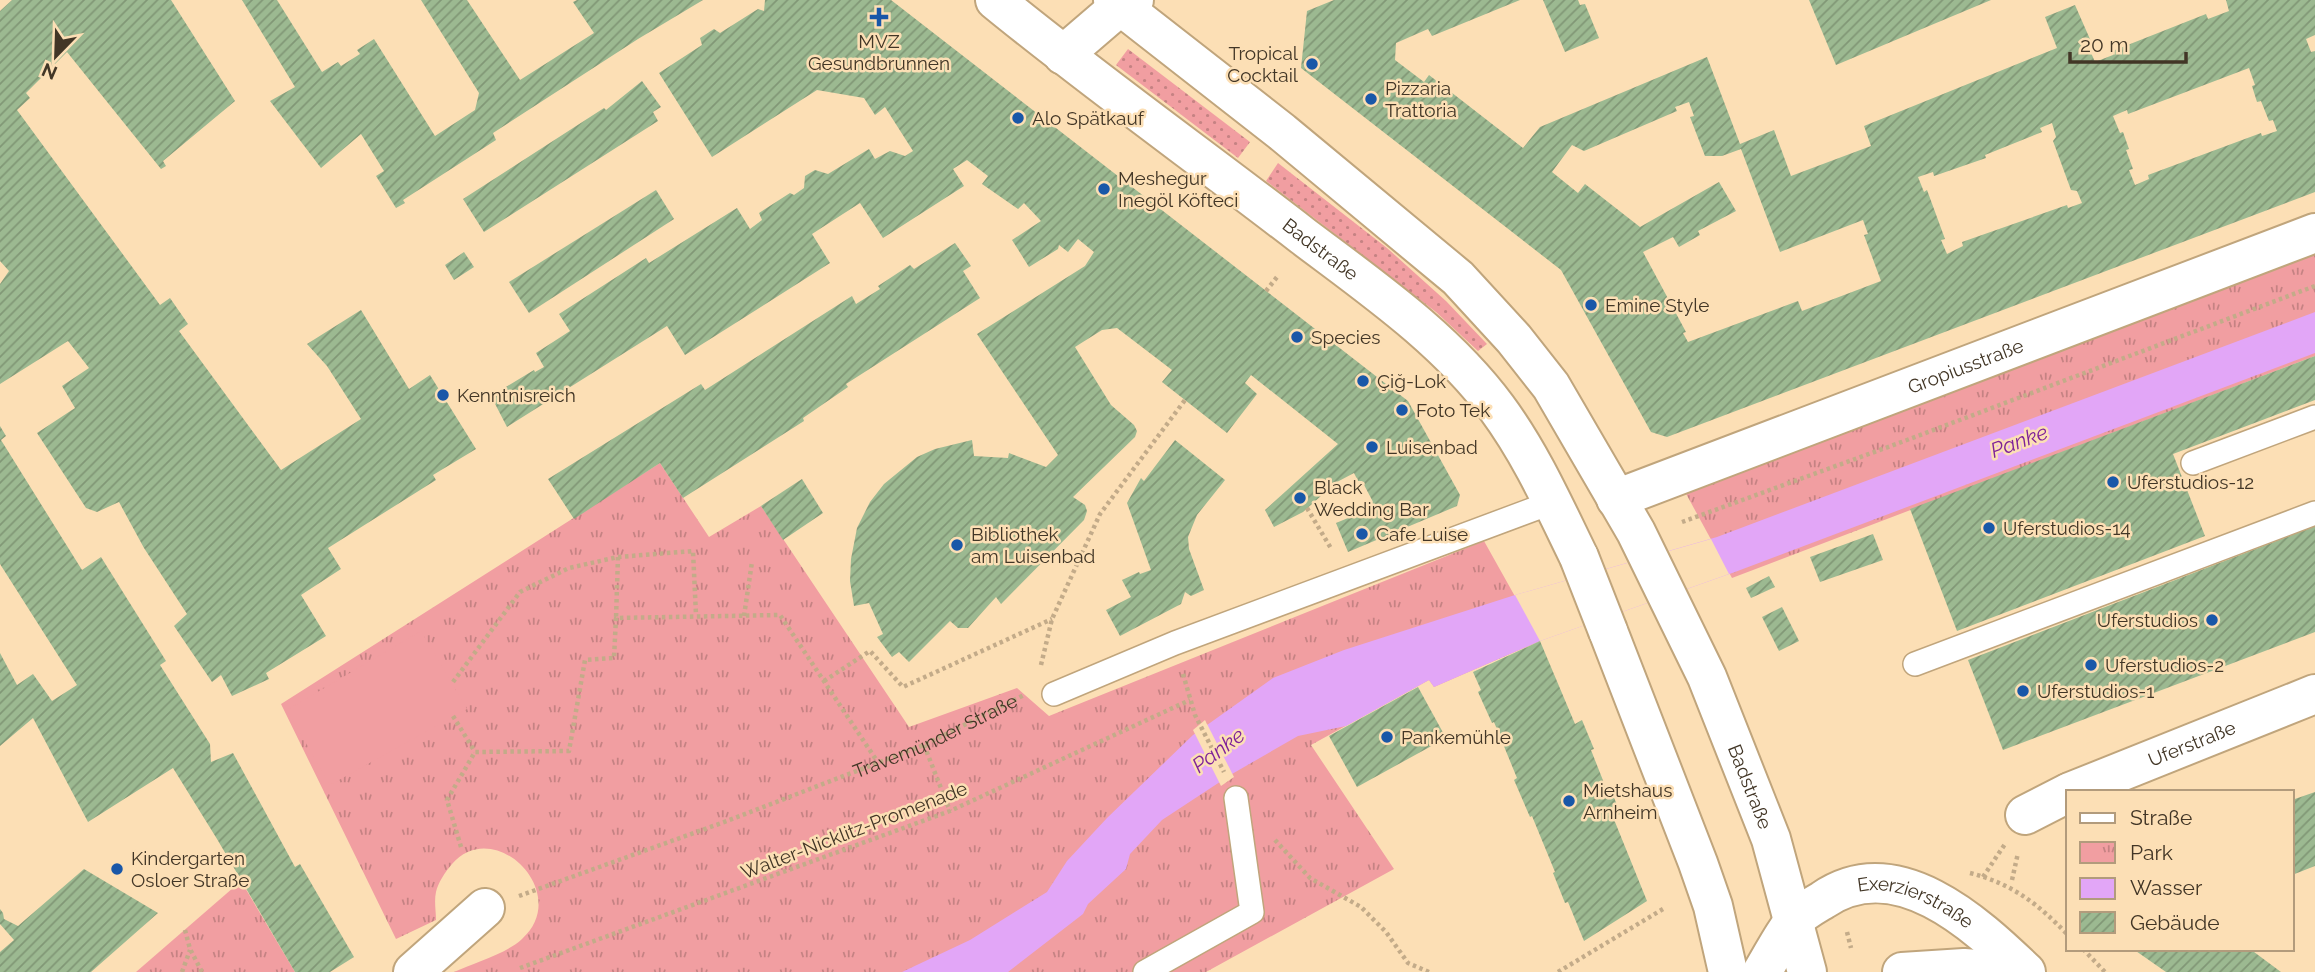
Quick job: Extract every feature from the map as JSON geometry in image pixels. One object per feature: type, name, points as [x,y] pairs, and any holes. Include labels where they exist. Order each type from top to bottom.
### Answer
[{"type":"main road","name":"Badstraße","points":[[995,0],[1063,55],[1374,290],[1443,347],[1496,407],[1527,451],[1579,557],[1698,863],[1713,906],[1728,972]]},
{"type":"main road","points":[[1063,55],[1122,2],[1458,278],[1514,339],[1551,386],[1616,499]]},
{"type":"main road","name":"Gropiusstraße","points":[[1616,499],[2315,233]]},
{"type":"main road","name":"Badstraße","points":[[1616,499],[1676,610],[1706,677],[1771,839],[1807,972]]},
{"type":"main road","name":"Uferstraße","points":[[2074,790],[2315,694]]},
{"type":"main road","name":"Uferstraße","points":[[2025,815],[2066,794]]},
{"type":"main road","name":"Exerzierstraße","points":[[1794,920],[1837,890],[1876,883],[1903,888],[1930,896],[1986,933],[2026,972]]},
{"type":"main road","points":[[413,972],[485,908]]},
{"type":"main road","points":[[1762,972],[1794,920]]},
{"type":"main road","points":[[1902,972],[1964,968],[2011,972]]},
{"type":"lane","points":[[2193,463],[2315,416]]},
{"type":"lane","points":[[1054,694],[1175,643],[1553,502]]},
{"type":"lane","points":[[1915,664],[2315,513]]},
{"type":"lane","points":[[1145,972],[1252,912],[1236,798]]},
{"type":"path","points":[[1266,291],[1277,277]]},
{"type":"path","points":[[1682,522],[2315,286]]},
{"type":"path","points":[[1054,694],[1041,664],[1052,619],[1100,514],[1185,400]]},
{"type":"path","points":[[1307,508],[1336,556],[1346,580]]},
{"type":"path","points":[[453,682],[520,592],[569,568],[618,557],[693,551],[696,616]]},
{"type":"path","points":[[475,752],[569,751],[585,660],[614,658],[618,557]]},
{"type":"path","points":[[744,616],[752,562]]},
{"type":"path","points":[[617,618],[780,615],[877,761]]},
{"type":"path","points":[[824,681],[870,651],[903,687],[1052,619]]},
{"type":"path","name":"Travemünder Straße","points":[[485,908],[727,821],[924,745],[1025,695],[1054,694]]},
{"type":"path","name":"Walter-Nicklitz-Promenade","points":[[520,968],[950,811],[1190,700],[1236,798]]},
{"type":"path","points":[[453,716],[475,752]]},
{"type":"path","points":[[924,745],[950,811]]},
{"type":"path","points":[[461,847],[447,800],[475,752]]},
{"type":"path","points":[[1310,878],[1361,907],[1387,932],[1408,963],[1429,972]]},
{"type":"path","points":[[1558,972],[1663,909]]},
{"type":"path","points":[[185,930],[190,949],[202,972]]},
{"type":"path","points":[[182,972],[190,949]]},
{"type":"path","points":[[2084,951],[2105,972]]},
{"type":"green space","points":[[1128,49],[1250,142],[1238,158],[1116,65]]},
{"type":"green space","points":[[1278,163],[1387,248],[1446,301],[1487,344],[1478,351],[1436,312],[1266,181]]},
{"type":"green space","points":[[2315,252],[2315,356],[1732,578],[1684,490]]},
{"type":"green space","points":[[660,463],[709,537],[761,506],[909,727],[1017,688],[1049,716],[1484,541],[1540,641],[1434,687],[1429,680],[1311,745],[1394,869],[1206,972],[454,972],[498,954],[522,939],[535,921],[538,901],[533,882],[522,866],[506,854],[488,849],[469,851],[452,864],[440,881],[435,895],[436,920],[396,939],[281,704]]},
{"type":"green space","points":[[421,631],[467,709],[330,785],[287,710]]},
{"type":"green space","points":[[241,881],[295,972],[136,972]]},
{"type":"water","name":"Panke","points":[[2315,312],[2315,353],[1735,572],[1540,641],[1434,687],[1429,680],[1346,726],[1298,736],[1232,774],[1162,820],[1130,854],[1126,869],[1088,904],[1083,914],[1008,972],[902,972],[970,940],[1047,892],[1067,861],[1107,818],[1193,735],[1273,678],[1344,650],[1515,595],[1717,537]]},
{"type":"pier","points":[[1711,539],[1729,574],[1540,641],[1515,595]]},
{"type":"pier","points":[[1205,720],[1234,777],[1221,786],[1193,730]]},
{"type":"building","points":[[12,0],[171,0],[235,101],[163,161],[166,166],[161,169],[67,52],[26,93],[30,98],[17,110],[160,305],[170,298],[188,324],[179,331],[281,470],[361,419],[327,366],[307,344],[361,310],[409,389],[430,375],[476,449],[433,475],[436,480],[328,548],[341,569],[301,595],[326,636],[266,673],[269,679],[232,696],[221,675],[212,682],[174,626],[187,614],[144,548],[119,502],[97,512],[86,508],[37,433],[75,408],[62,386],[89,368],[68,341],[0,384],[0,284],[9,271],[0,261],[0,11]]},
{"type":"building","points":[[242,0],[277,0],[322,72],[338,62],[341,66],[360,54],[357,50],[374,39],[435,136],[475,110],[479,93],[421,0],[467,0],[520,80],[594,33],[573,2],[577,0],[703,0],[493,133],[496,140],[403,200],[405,203],[396,208],[376,176],[384,171],[361,134],[321,168],[270,101],[295,87]]},
{"type":"building","points":[[765,0],[891,0],[1408,401],[1460,495],[1457,506],[1348,552],[1336,523],[1353,516],[1354,518],[1371,508],[1372,500],[1362,481],[1358,481],[1354,473],[1320,491],[1322,495],[1303,512],[1274,527],[1265,510],[1338,444],[1251,375],[1245,383],[1257,394],[1227,433],[1162,382],[1172,370],[1117,328],[1102,330],[1075,347],[1111,405],[1134,425],[1137,431],[1135,437],[1073,497],[1085,505],[1087,511],[1084,520],[1001,604],[996,597],[968,628],[958,628],[950,621],[909,662],[899,652],[892,657],[877,637],[883,634],[869,603],[854,606],[850,581],[857,528],[870,502],[884,484],[917,457],[935,449],[972,440],[974,456],[1008,458],[1009,453],[1046,467],[1058,455],[977,334],[1085,266],[1094,252],[1078,239],[1068,252],[1059,245],[1058,249],[1029,267],[1012,240],[1041,221],[1024,203],[1018,209],[982,184],[988,176],[967,160],[953,169],[964,186],[883,238],[860,203],[812,234],[830,263],[685,355],[667,326],[507,427],[491,396],[534,370],[535,372],[544,367],[536,353],[570,331],[559,314],[646,258],[649,263],[737,208],[750,229],[762,220],[759,213],[790,193],[794,195],[804,188],[805,176],[815,170],[828,174],[869,149],[875,159],[890,151],[905,156],[913,151],[885,107],[875,115],[864,98],[817,90],[712,157],[659,73],[702,45],[700,38],[714,29],[720,33],[758,9],[764,11]]},
{"type":"building","points":[[1334,0],[1520,0],[1432,36],[1428,29],[1396,43],[1395,60],[1424,82],[1429,75],[1523,148],[1540,127],[1707,57],[1740,144],[1774,130],[1791,176],[1871,146],[1864,126],[2057,48],[2045,17],[2075,5],[2093,46],[2089,48],[2095,62],[2113,55],[2115,50],[2206,14],[2208,19],[2229,11],[2226,0],[2315,0],[2315,35],[2306,39],[2311,52],[2315,51],[2315,192],[1667,437],[1651,432],[1561,270],[1301,68],[1307,11]],"holes":[[[2249,68],[2257,102],[2261,101],[2269,121],[2273,120],[2277,131],[2262,136],[2261,133],[2148,175],[2149,179],[2135,185],[2129,170],[2133,169],[2126,150],[2129,149],[2113,116],[2127,110],[2128,114]],[[1689,102],[1694,116],[1690,117],[1705,156],[1722,156],[1741,149],[1780,252],[1863,220],[1868,234],[1864,235],[1881,281],[1802,311],[1798,301],[1688,342],[1683,333],[1686,332],[1643,252],[1673,237],[1679,247],[1700,235],[1698,231],[1736,211],[1719,182],[1640,227],[1585,184],[1578,193],[1552,172],[1572,145],[1584,151],[1677,111],[1675,107]],[[2052,123],[2056,137],[2053,141],[2071,190],[2077,191],[2082,203],[2068,208],[2067,205],[1962,242],[1963,246],[1947,254],[1941,240],[1945,239],[1927,190],[1924,192],[1918,177],[1933,172],[1934,176],[1986,158],[1985,155],[2042,132],[2040,128]]]},
{"type":"building","points":[[1543,0],[1578,0],[1580,5],[1585,4],[1599,38],[1565,52]]},
{"type":"building","points":[[1809,0],[1991,0],[1836,65]]},
{"type":"building","points":[[642,81],[661,107],[653,112],[658,121],[484,232],[463,199],[604,108],[606,110]]},
{"type":"building","points":[[656,190],[674,219],[529,313],[509,282]]},
{"type":"building","points":[[955,243],[971,266],[963,271],[980,298],[846,384],[848,387],[803,418],[804,421],[683,498],[660,463],[574,519],[548,479],[701,384],[705,390],[852,296],[856,304],[910,265],[914,269]]},
{"type":"building","points":[[464,252],[474,267],[454,280],[445,265]]},
{"type":"building","points":[[2315,356],[2315,400],[2173,454],[2205,536],[1957,631],[1910,509]]},
{"type":"building","points":[[0,426],[6,436],[1,440],[82,570],[101,557],[166,661],[160,665],[210,744],[211,762],[233,753],[295,867],[300,864],[354,957],[330,972],[295,972],[173,768],[88,822],[33,718],[0,746],[0,653],[17,685],[33,674],[52,701],[77,685],[0,564]]},
{"type":"building","points":[[1175,440],[1225,480],[1197,515],[1188,537],[1189,549],[1204,590],[1191,596],[1185,592],[1181,604],[1120,636],[1106,610],[1131,597],[1122,580],[1151,570],[1127,503],[1141,478],[1144,481]]},
{"type":"building","points":[[802,479],[823,513],[783,540],[761,506]]},
{"type":"building","points":[[2315,526],[2315,632],[2003,750],[1968,660]]},
{"type":"building","points":[[1873,534],[1883,560],[1820,582],[1810,557]]},
{"type":"building","points":[[1769,576],[1775,587],[1751,598],[1746,588]]},
{"type":"building","points":[[1782,607],[1799,641],[1779,651],[1762,617]]},
{"type":"building","name":"Mietshaus Arnheim","points":[[1540,641],[1575,724],[1582,720],[1606,788],[1609,786],[1621,814],[1613,817],[1647,901],[1584,941],[1568,902],[1565,903],[1532,816],[1530,817],[1514,780],[1517,778],[1494,722],[1492,723],[1478,692],[1481,690],[1473,672]]},
{"type":"building","name":"Pankemühle","points":[[1418,687],[1446,738],[1357,787],[1329,736]]},
{"type":"building","points":[[2315,792],[2315,866],[2294,874],[2294,799]]},
{"type":"building","points":[[84,869],[158,913],[91,972],[0,972],[0,952],[14,940],[0,924],[0,909],[4,919],[18,926]]},
{"type":"building","points":[[2136,951],[2253,951],[2281,972],[2166,972]]},
{"type":"place","name":"MVZ Gesundbrunnen","points":[[879,17]]},
{"type":"place","name":"Tropical Cocktail","points":[[1312,64]]},
{"type":"place","name":"Pizzaria Trattoria","points":[[1371,99]]},
{"type":"place","name":"Alo Spätkauf","points":[[1018,118]]},
{"type":"place","name":"Meshegur Inegöl Köfteci","points":[[1104,189]]},
{"type":"place","name":"Emine Style","points":[[1591,305]]},
{"type":"place","name":"Species","points":[[1297,337]]},
{"type":"place","name":"Çiğ-Lok","points":[[1363,381]]},
{"type":"place","name":"Kenntnisreich","points":[[443,395]]},
{"type":"place","name":"Foto Tek","points":[[1402,410]]},
{"type":"place","name":"Luisenbad","points":[[1372,447]]},
{"type":"place","name":"Uferstudios-12","points":[[2113,482]]},
{"type":"place","name":"Black Wedding Bar","points":[[1300,498]]},
{"type":"place","name":"Uferstudios-14","points":[[1989,528]]},
{"type":"place","name":"Cafe Luise","points":[[1362,534]]},
{"type":"place","name":"Bibliothek am Luisenbad","points":[[957,545]]},
{"type":"place","name":"Uferstudios","points":[[2212,620]]},
{"type":"place","name":"Uferstudios-2","points":[[2091,665]]},
{"type":"place","name":"Uferstudios-1","points":[[2023,691]]},
{"type":"place","name":"Pankemühle","points":[[1387,737]]},
{"type":"place","name":"Mietshaus Arnheim","points":[[1569,801]]},
{"type":"place","name":"Kindergarten Osloer Straße","points":[[117,869]]}]
